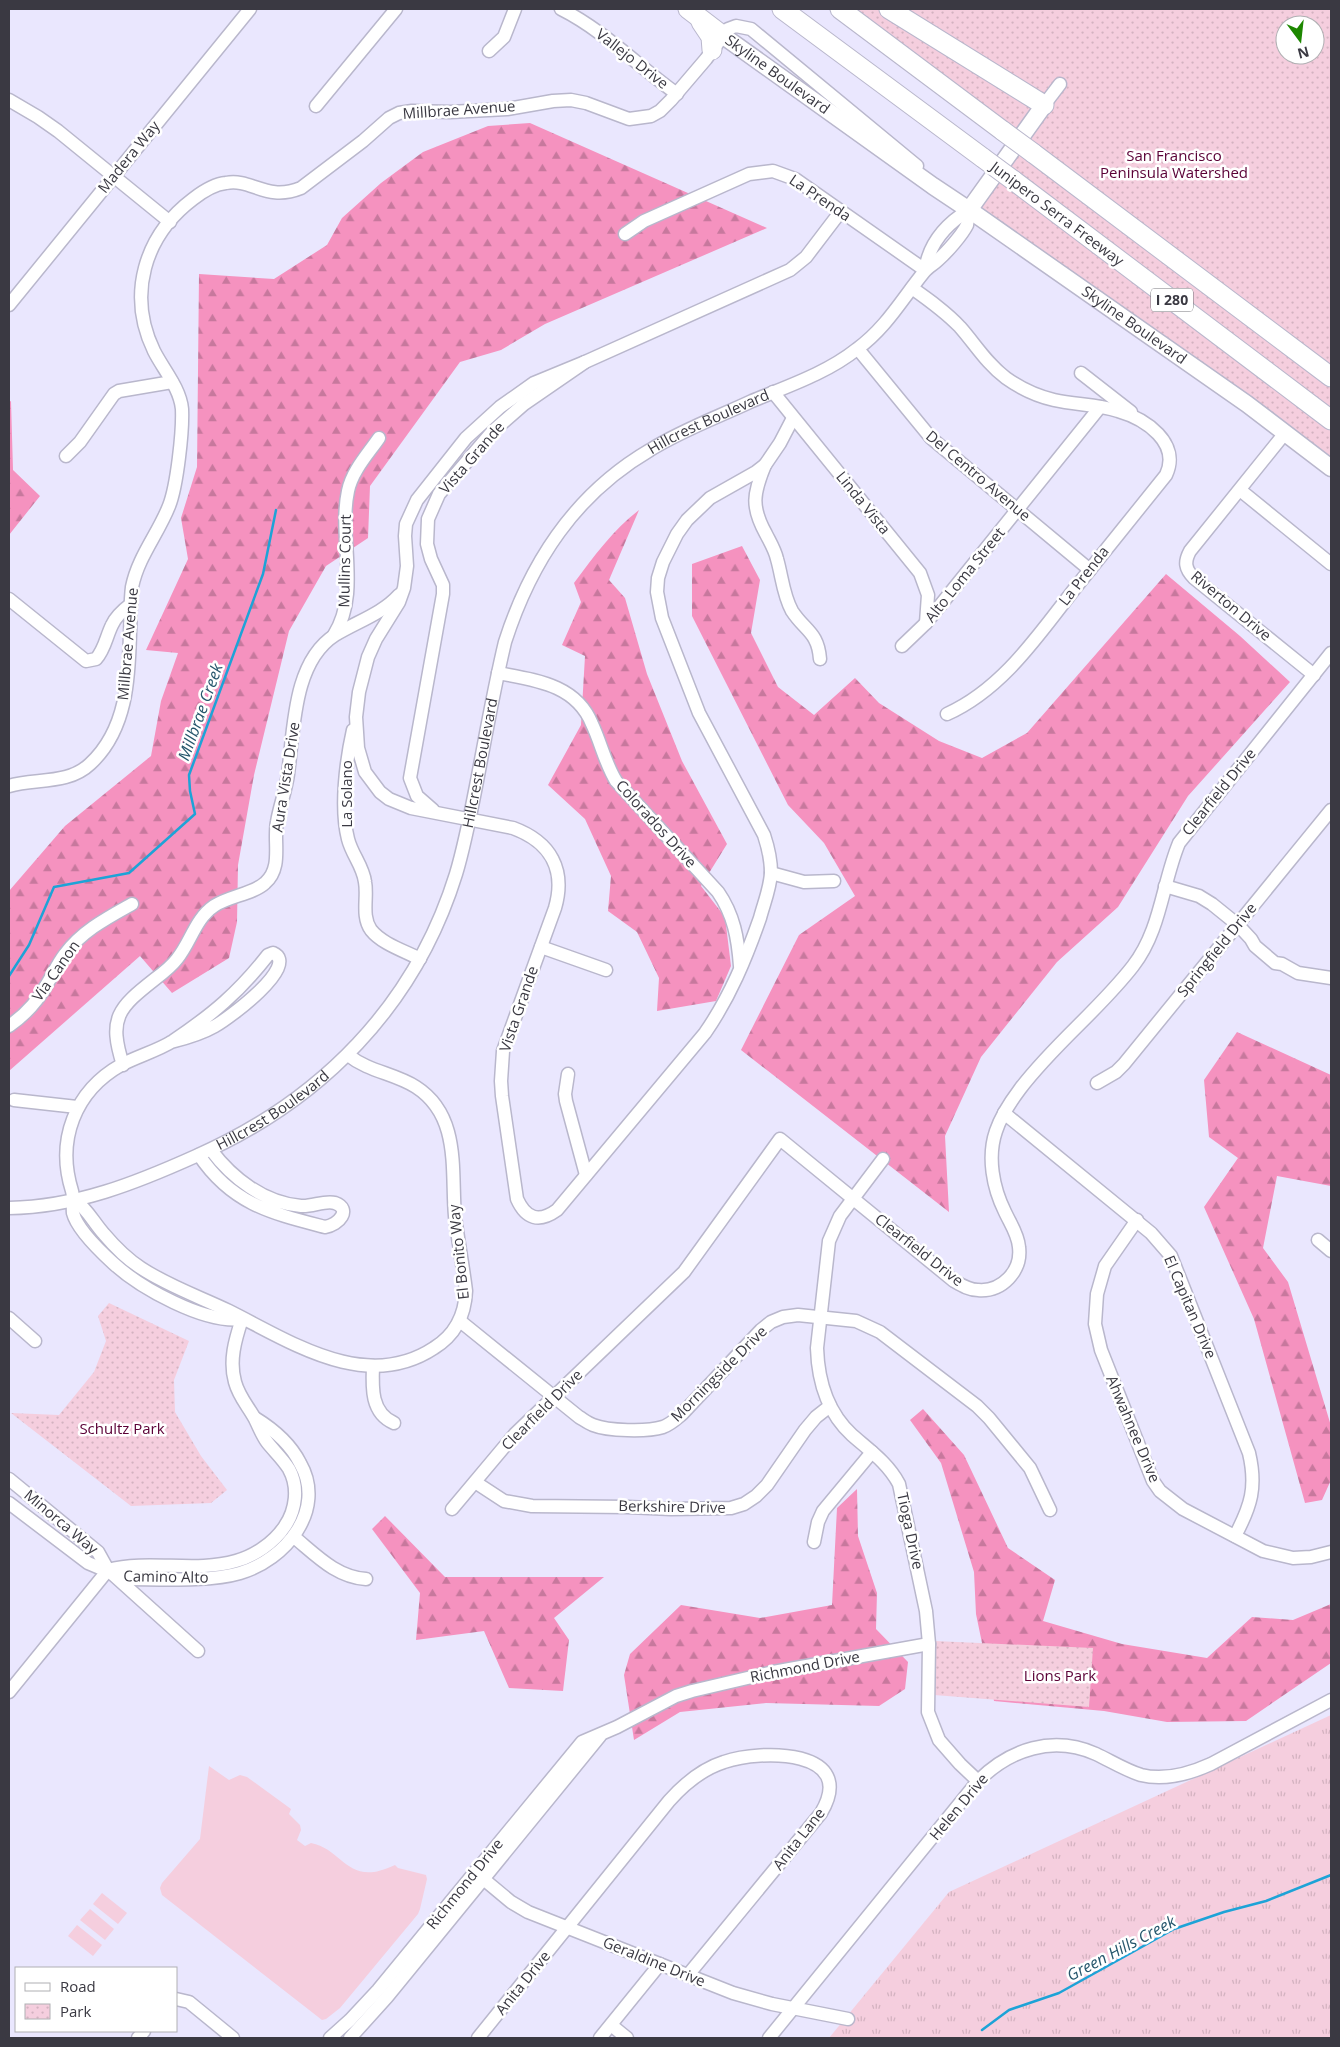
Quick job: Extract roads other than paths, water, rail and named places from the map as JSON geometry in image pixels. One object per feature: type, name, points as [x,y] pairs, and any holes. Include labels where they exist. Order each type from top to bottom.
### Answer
[{"type":"highway","name":"Junipero Serra Freeway","points":[[782,9],[1013,180],[1331,420]]},
{"type":"highway","name":"I 280","points":[[840,9],[1331,377]]},
{"type":"highway","points":[[889,9],[1044,105]]},
{"type":"highway","points":[[691,11],[717,43]]},
{"type":"main road","name":"Skyline Boulevard","points":[[717,43],[969,210],[1285,433],[1331,468]]},
{"type":"main road","name":"Hillcrest Boulevard","points":[[969,210],[1044,105]]},
{"type":"street","name":"Madera Way","points":[[9,305],[250,9]]},
{"type":"street","points":[[316,106],[396,9]]},
{"type":"street","points":[[489,51],[504,36],[515,9]]},
{"type":"street","name":"Vallejo Drive","points":[[561,9],[602,34],[676,94]]},
{"type":"street","name":"Millbrae Avenue","points":[[9,786],[64,778],[76,773],[89,765],[109,740],[117,725],[127,689],[131,604],[136,572],[170,504],[180,442],[182,407],[172,382],[149,337],[140,298],[140,284],[150,250],[170,222],[193,199],[218,184],[227,182],[278,194],[301,188],[348,153],[389,118],[399,113],[412,111],[470,112],[507,110],[553,101],[571,100],[593,106],[628,120],[640,119],[660,111],[717,43]]},
{"type":"street","points":[[1044,105],[1060,84]]},
{"type":"street","points":[[9,100],[38,117],[170,222]]},
{"type":"street","name":"La Prenda","points":[[625,234],[644,221],[749,174],[773,171],[795,179],[925,270]]},
{"type":"street","name":"Hillcrest Boulevard","points":[[9,1208],[37,1207],[118,1189],[211,1150],[284,1108],[348,1055],[387,1009],[420,959],[446,902],[461,856],[498,673],[510,627],[527,583],[558,532],[588,497],[624,467],[649,450],[678,434],[822,370],[858,349],[892,317],[925,270],[927,256],[941,234],[955,218],[969,210]]},
{"type":"street","name":"Vista Grande","points":[[793,418],[777,449],[765,465],[710,498],[687,520],[677,534],[663,562],[658,578],[657,592],[662,618],[699,713],[760,824],[768,847],[771,872],[766,898],[741,970],[717,1016],[705,1032],[557,1210],[549,1216],[538,1218],[528,1215],[521,1208],[517,1199],[502,1096],[501,1066],[507,1036],[559,894],[557,869],[552,858],[536,839],[526,832],[435,812],[417,796],[410,778],[444,594],[443,585],[431,559],[428,544],[428,519],[432,507],[450,481],[493,430],[524,404],[585,362],[790,270],[806,257],[841,211]]},
{"type":"street","name":"La Prenda","points":[[912,288],[949,316],[986,360],[1006,378],[1038,395],[1055,400],[1127,413],[1142,422]]},
{"type":"street","name":"Del Centro Avenue","points":[[858,349],[932,438],[1090,570]]},
{"type":"street","points":[[435,812],[400,804],[389,799],[372,782],[361,760],[356,717],[359,692],[368,657],[376,639],[399,602],[404,588],[407,566],[404,536],[410,512],[417,500],[455,452],[483,421],[534,383],[585,362]]},
{"type":"street","name":"La Prenda","points":[[947,714],[965,705],[1001,676],[1032,643],[1166,475],[1170,466],[1168,445],[1161,436],[1081,373]]},
{"type":"street","points":[[66,456],[84,436],[114,394],[119,391],[172,382]]},
{"type":"street","name":"Linda Vista","points":[[773,392],[920,572],[928,595],[926,623]]},
{"type":"street","name":"Alto Loma Street","points":[[902,646],[926,623],[1100,407]]},
{"type":"street","name":"Riverton Drive","points":[[1285,433],[1190,551],[1186,557],[1186,565],[1194,578],[1314,676]]},
{"type":"street","name":"Mullins Court","points":[[334,635],[340,626],[347,605],[345,531],[348,489],[353,476],[379,438]]},
{"type":"street","points":[[765,465],[756,489],[755,511],[777,558],[787,599],[798,619],[818,643],[820,659]]},
{"type":"street","points":[[1240,490],[1331,564]]},
{"type":"street","name":"Mullins Court","points":[[334,635],[391,604],[404,588]]},
{"type":"street","points":[[9,599],[86,662],[92,662],[100,655],[112,625],[120,613],[131,604]]},
{"type":"street","name":"Aura Vista Drive","points":[[122,1064],[117,1047],[116,1026],[119,1014],[127,1003],[177,959],[193,930],[212,908],[235,895],[253,890],[266,883],[272,874],[276,854],[275,832],[285,795],[302,680],[307,666],[315,654],[334,635]]},
{"type":"street","name":"Clearfield Drive","points":[[452,1509],[515,1434],[684,1272],[780,1139],[954,1281],[964,1287],[976,1290],[990,1290],[1011,1276],[1018,1263],[1019,1248],[1016,1235],[998,1195],[994,1177],[992,1144],[1004,1113],[1040,1064],[1133,966],[1151,936],[1173,856],[1182,837],[1331,653]]},
{"type":"street","name":"Colorados Drive","points":[[498,673],[553,685],[565,692],[585,709],[609,769],[616,781],[725,902],[734,924],[741,970]]},
{"type":"street","name":"La Solano","points":[[356,717],[346,760],[346,827],[352,851],[365,878],[367,922],[371,930],[378,937],[420,959]]},
{"type":"street","name":"Springfield Drive","points":[[1098,1083],[1116,1072],[1124,1064],[1331,810]]},
{"type":"street","points":[[771,872],[804,882],[834,880]]},
{"type":"street","points":[[1165,886],[1199,896],[1212,904],[1238,925],[1255,946],[1275,963],[1282,964],[1298,973],[1331,978]]},
{"type":"street","name":"Via Canon","points":[[9,1026],[37,1000],[64,954],[75,941],[100,922],[132,904]]},
{"type":"street","points":[[541,947],[606,970]]},
{"type":"street","name":"El Bonito Way","points":[[171,1042],[225,1003],[250,978],[268,955],[273,953],[278,955],[280,964],[275,973],[234,1014],[200,1033],[171,1042],[122,1064],[97,1082],[86,1094],[72,1118],[66,1146],[68,1176],[75,1200],[86,1210],[114,1245],[140,1267],[156,1277],[328,1358],[354,1364],[391,1366],[424,1356],[438,1346],[460,1321],[465,1305],[466,1291],[454,1206],[452,1143],[444,1119],[429,1098],[417,1087],[365,1066],[348,1055]]},
{"type":"street","points":[[568,1074],[565,1094],[566,1101],[586,1175]]},
{"type":"street","points":[[14,1100],[78,1107]]},
{"type":"street","name":"El Capitan Drive","points":[[1004,1113],[1137,1220],[1163,1244],[1171,1256],[1249,1453],[1253,1481],[1252,1498],[1247,1513],[1235,1536]]},
{"type":"street","points":[[199,1155],[225,1185],[247,1201],[261,1208],[325,1227],[338,1223],[342,1217],[343,1210],[335,1202],[301,1206],[279,1201],[254,1190],[226,1168],[211,1150]]},
{"type":"street","name":"Tioga Drive","points":[[883,1159],[840,1216],[829,1241],[817,1348],[820,1379],[830,1406],[849,1432],[894,1473],[899,1484],[924,1597],[928,1644],[927,1698],[932,1725],[939,1740],[948,1752],[978,1781]]},
{"type":"street","name":"Ahwahnee Drive","points":[[1137,1220],[1112,1254],[1100,1280],[1094,1309],[1097,1336],[1101,1350],[1153,1481],[1160,1491],[1183,1509],[1264,1551],[1286,1557],[1311,1557],[1331,1552]]},
{"type":"street","points":[[1318,1240],[1331,1251]]},
{"type":"street","name":"Morningside Drive","points":[[460,1321],[579,1417],[592,1425],[606,1428],[650,1429],[662,1427],[673,1422],[761,1330],[771,1322],[783,1317],[798,1315],[856,1321],[880,1332],[977,1406],[1030,1468],[1050,1510]]},
{"type":"street","points":[[9,1318],[35,1341]]},
{"type":"street","name":"Camino Alto","points":[[108,1570],[128,1566],[223,1564],[248,1556],[274,1539],[290,1518],[294,1508],[295,1488],[289,1470],[266,1442],[239,1394],[233,1369],[233,1353],[242,1319]]},
{"type":"street","points":[[373,1366],[372,1386],[376,1407],[381,1415],[394,1423]]},
{"type":"street","name":"Berkshire Drive","points":[[475,1482],[504,1501],[532,1506],[699,1510],[731,1508],[750,1500],[766,1486],[816,1417],[830,1406]]},
{"type":"street","name":"Camino Alto","points":[[108,1570],[126,1579],[240,1574],[269,1560],[294,1537],[306,1512],[308,1487],[306,1475],[301,1463],[276,1432],[254,1418]]},
{"type":"street","points":[[814,1542],[818,1522],[823,1511],[872,1452]]},
{"type":"street","name":"Minorca Way","points":[[9,1479],[98,1552],[108,1570],[198,1651]]},
{"type":"street","name":"Minorca Way","points":[[9,1502],[88,1563],[108,1570]]},
{"type":"street","points":[[294,1537],[335,1570],[355,1578],[366,1579]]},
{"type":"street","points":[[9,1692],[108,1570]]},
{"type":"street","name":"Richmond Drive","points":[[350,2038],[387,1997],[575,1749],[587,1740],[676,1696],[692,1691],[773,1672],[928,1644]]},
{"type":"street","name":"Helen Drive","points":[[769,2038],[978,1781],[1006,1758],[1040,1747],[1060,1746],[1077,1748],[1095,1754],[1142,1775],[1177,1776],[1194,1772],[1211,1764],[1331,1700]]},
{"type":"street","name":"Anita Lane","points":[[566,1927],[669,1801],[694,1777],[724,1762],[741,1758],[788,1756],[812,1761],[821,1768],[826,1776],[830,1794],[827,1804],[688,1975]]},
{"type":"street","name":"Richmond Drive","points":[[330,2038],[372,1997],[479,1876]]},
{"type":"street","name":"Geraldine Drive","points":[[479,1876],[519,1907],[688,1975],[752,1999],[848,2019]]},
{"type":"street","name":"Anita Drive","points":[[478,2038],[566,1927]]},
{"type":"street","points":[[600,2038],[660,1964]]},
{"type":"street","points":[[178,1999],[189,2002],[233,2038]]},
{"type":"street","points":[[610,2025],[627,2038]]},
{"type":"waterway","name":"Millbrae Creek","points":[[9,976],[29,945],[54,887],[129,873],[195,814],[189,775],[263,574],[276,510]]},
{"type":"waterway","name":"Green Hills Creek","points":[[982,2030],[1009,2010],[1059,1993],[1174,1929],[1224,1912],[1266,1901],[1331,1875]]},
{"type":"park label","name":"San Francisco Peninsula Watershed","points":[[1174,164]]},
{"type":"park label","name":"Schultz Park","points":[[122,1429]]},
{"type":"park label","name":"Lions Park","points":[[1060,1676]]}]
